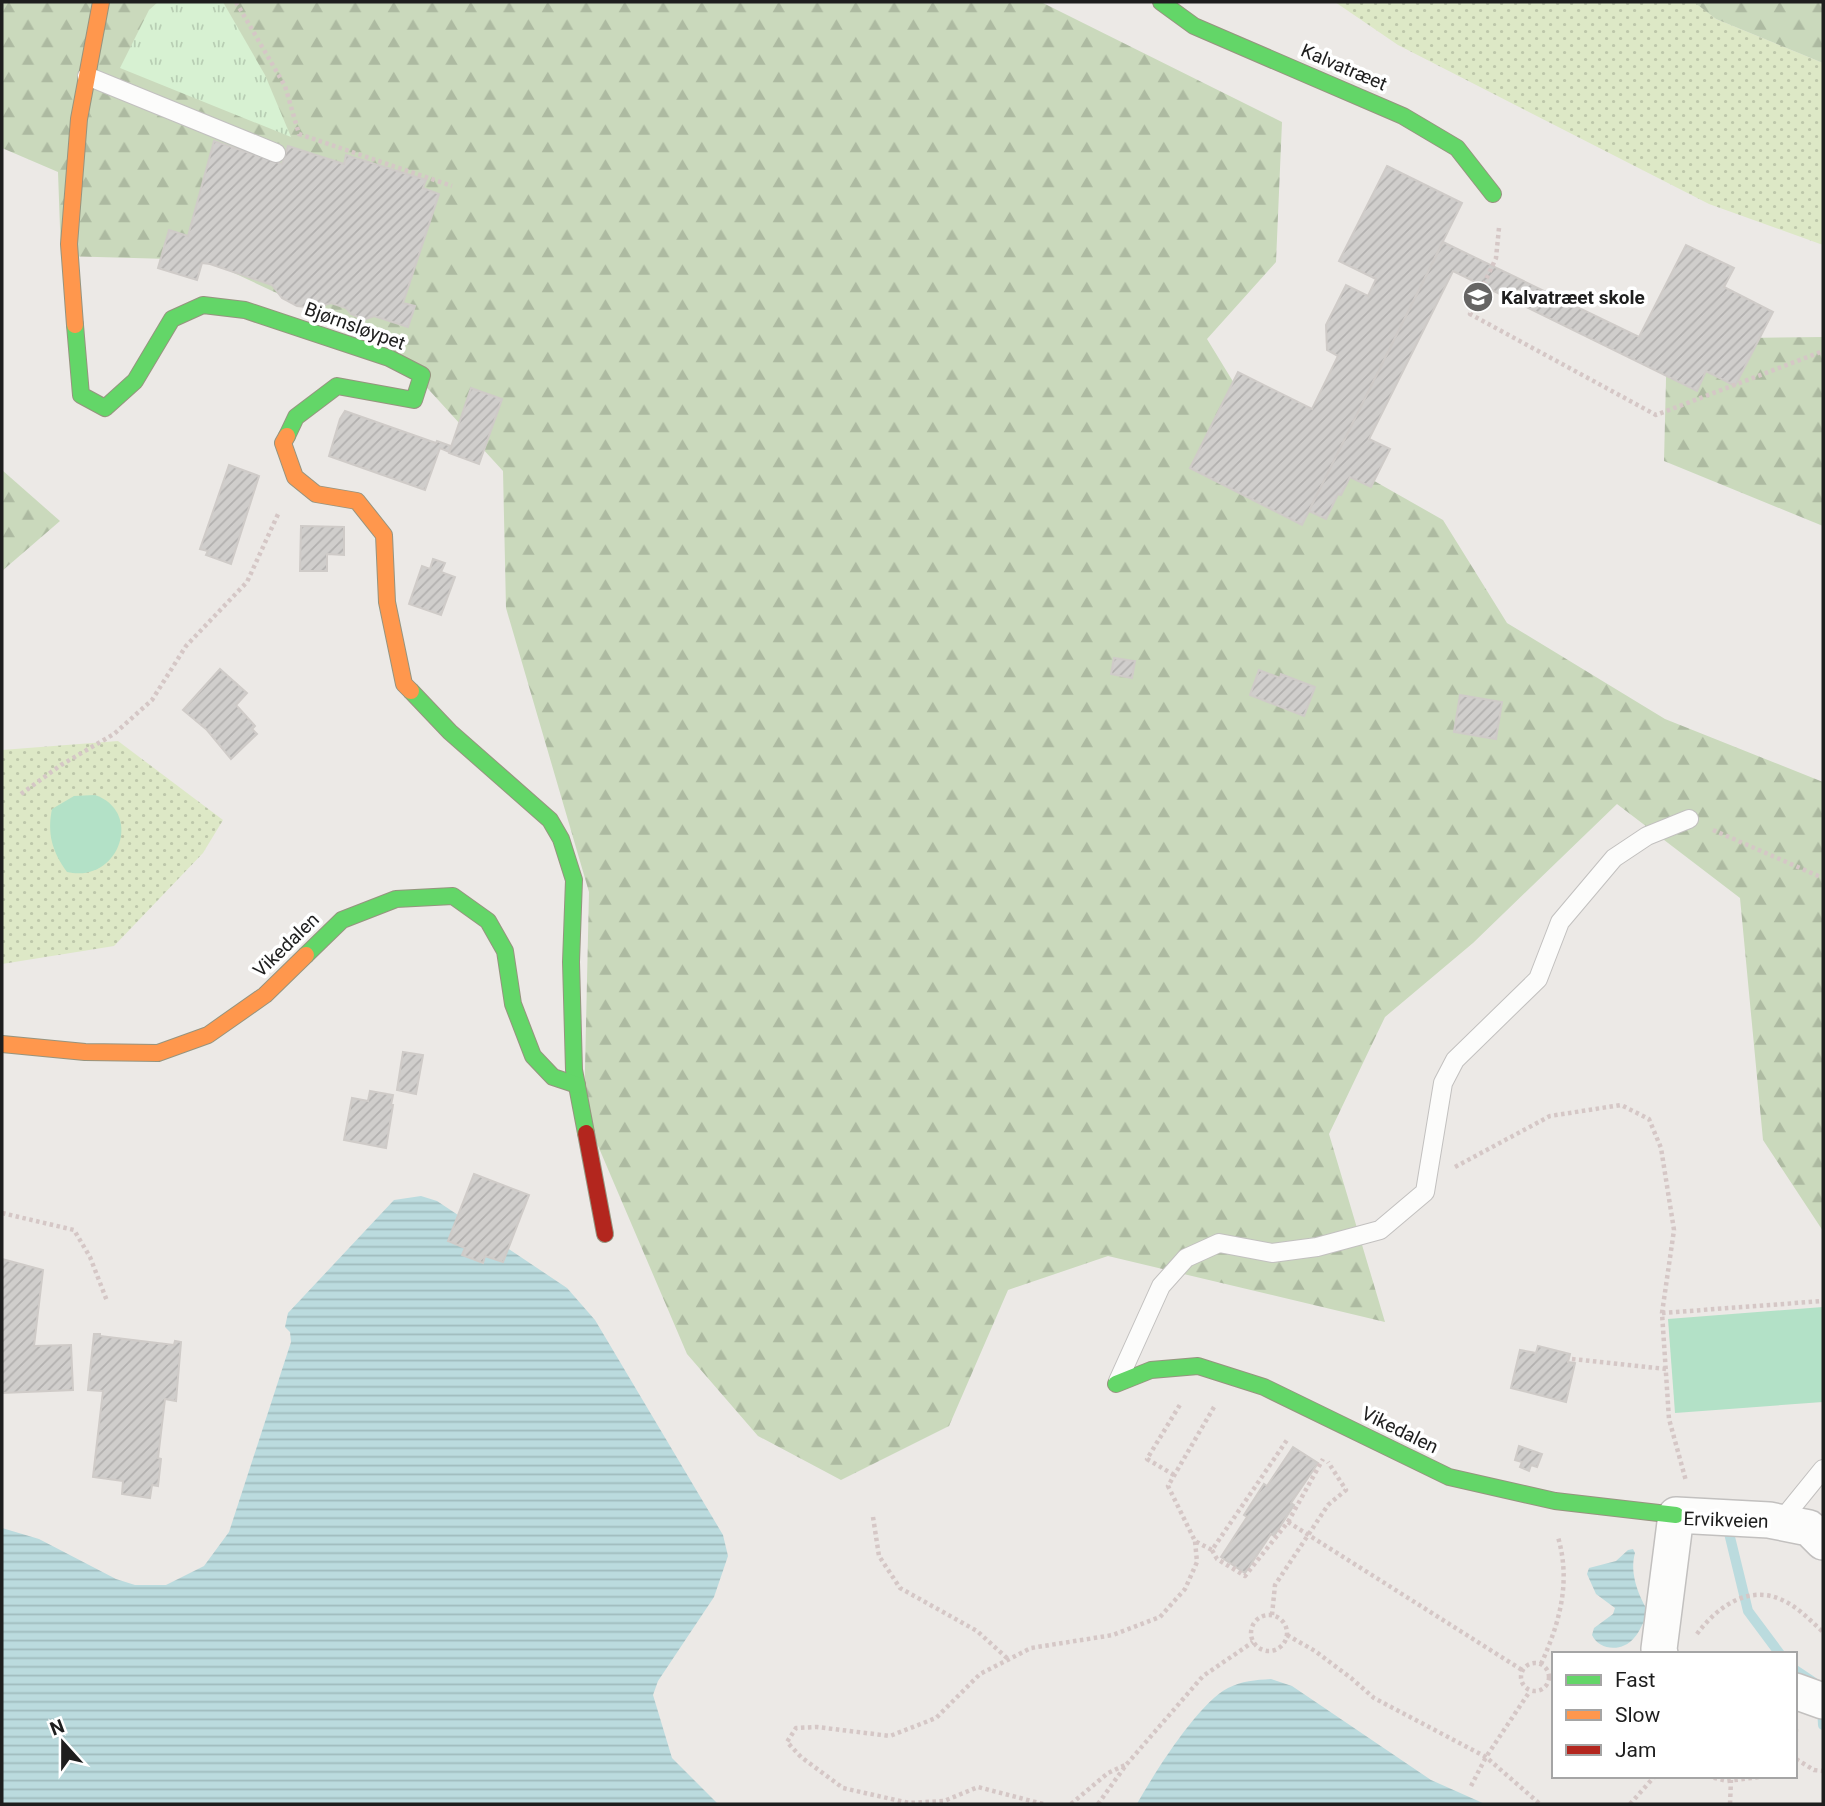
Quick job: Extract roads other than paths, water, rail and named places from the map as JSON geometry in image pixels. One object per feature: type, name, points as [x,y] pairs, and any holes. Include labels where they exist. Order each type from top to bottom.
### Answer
[{"type":"street","name":"Bjørnsløypet","points":[[101,2],[79,119],[69,244],[81,396],[105,408],[135,381],[172,319],[204,305],[245,310],[389,358],[422,375],[414,400],[337,386],[296,417],[283,443],[295,477],[316,494],[357,501],[384,535],[387,602],[404,684],[450,732],[550,820],[561,839],[574,880],[571,962],[574,1070],[577,1085]]},
{"type":"street","name":"Kalvatræet","points":[[1161,2],[1194,26],[1403,116],[1457,148],[1493,194]]},
{"type":"street","name":"Vikedalen","points":[[2,1044],[85,1052],[158,1053],[208,1035],[265,995],[342,920],[397,899],[453,896],[488,921],[505,951],[513,1004],[533,1056],[553,1077],[577,1085]]},
{"type":"street","points":[[577,1085],[605,1234]]},
{"type":"street","name":"Vikedalen","points":[[1116,1384],[1151,1370],[1198,1366],[1264,1387],[1449,1477],[1541,1498],[1676,1515]]},
{"type":"street","name":"Ervikveien","points":[[1676,1649],[1659,1649],[1676,1515],[1780,1522],[1809,1528],[1823,1542]]},
{"type":"street","points":[[1797,1692],[1823,1702]]},
{"type":"lane","points":[[87,76],[275,153]]},
{"type":"lane","points":[[1116,1384],[1161,1286],[1186,1258],[1219,1243],[1272,1253],[1317,1247],[1380,1230],[1424,1192],[1443,1083],[1455,1060],[1538,979],[1560,922],[1614,858],[1647,836],[1689,819]]},
{"type":"lane","points":[[1780,1522],[1823,1469]]},
{"type":"water","points":[[421,1196],[437,1201],[567,1288],[595,1320],[723,1535],[728,1556],[714,1597],[658,1681],[653,1695],[672,1758],[718,1804],[2,1804],[2,1528],[39,1539],[116,1579],[135,1585],[166,1585],[204,1566],[229,1532],[291,1342],[290,1332],[285,1327],[288,1313],[394,1200]]},
{"type":"water","points":[[1633,1549],[1636,1585],[1650,1614],[1629,1643],[1618,1647],[1605,1647],[1592,1635],[1594,1628],[1613,1614],[1615,1608],[1596,1594],[1587,1574],[1589,1568],[1616,1561]]},
{"type":"water","points":[[1271,1679],[1292,1686],[1431,1780],[1485,1804],[1137,1804],[1178,1740],[1216,1696],[1238,1684]]},
{"type":"waterway","points":[[1729,1533],[1748,1611],[1779,1652]]},
{"type":"waterway","points":[[1797,1671],[1813,1682]]},
{"type":"waterway","points":[[1822,1706],[1823,1725]]},
{"type":"place","name":"Kalvatræet skole","points":[[1478,297]]}]
